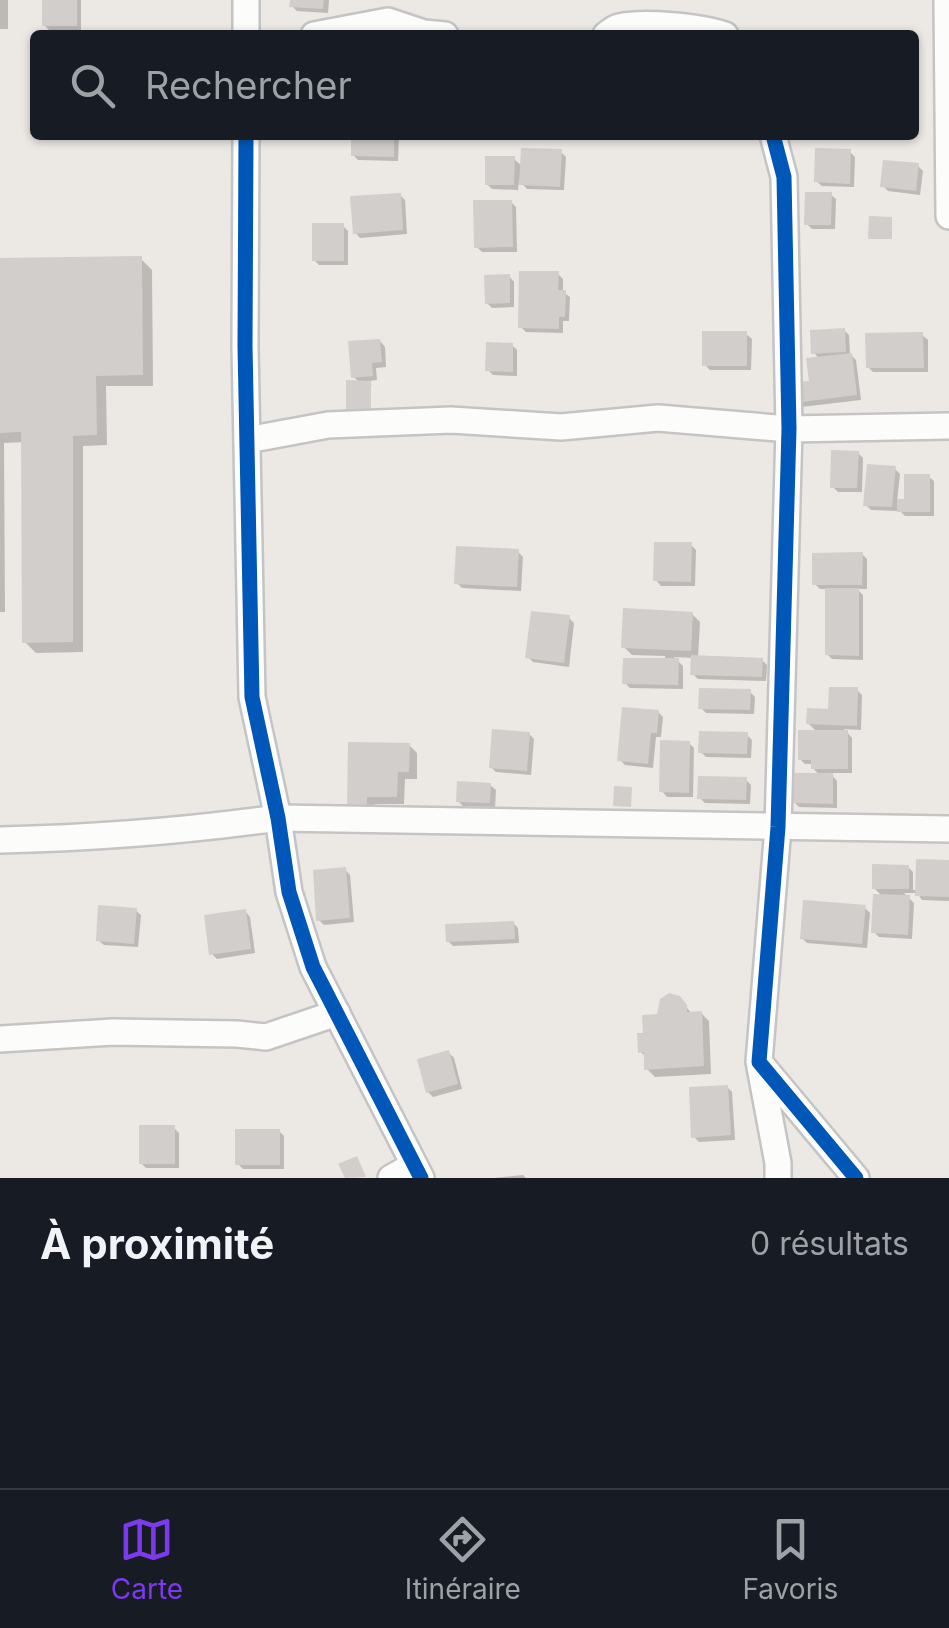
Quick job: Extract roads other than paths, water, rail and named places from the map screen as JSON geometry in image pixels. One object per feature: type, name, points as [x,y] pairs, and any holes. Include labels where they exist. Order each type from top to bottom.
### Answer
[{"type":"street","points":[[246,0],[246,30]]},
{"type":"street","points":[[947,0],[949,216]]},
{"type":"street","points":[[340,30],[388,21],[415,30]]},
{"type":"street","points":[[612,30],[668,26],[710,30]]},
{"type":"street","points":[[246,140],[244,346],[252,697],[290,892],[313,967],[418,1171],[391,1178]]},
{"type":"street","points":[[773,140],[784,178],[790,429],[778,827],[760,1062],[778,1178]]},
{"type":"street","points":[[247,440],[328,425],[452,420],[561,428],[658,418],[790,429],[949,426]]},
{"type":"street","points":[[0,840],[167,832],[278,818],[949,829]]},
{"type":"street","points":[[0,1039],[113,1032],[266,1037],[336,1013]]},
{"type":"street","points":[[760,1062],[856,1178]]}]
